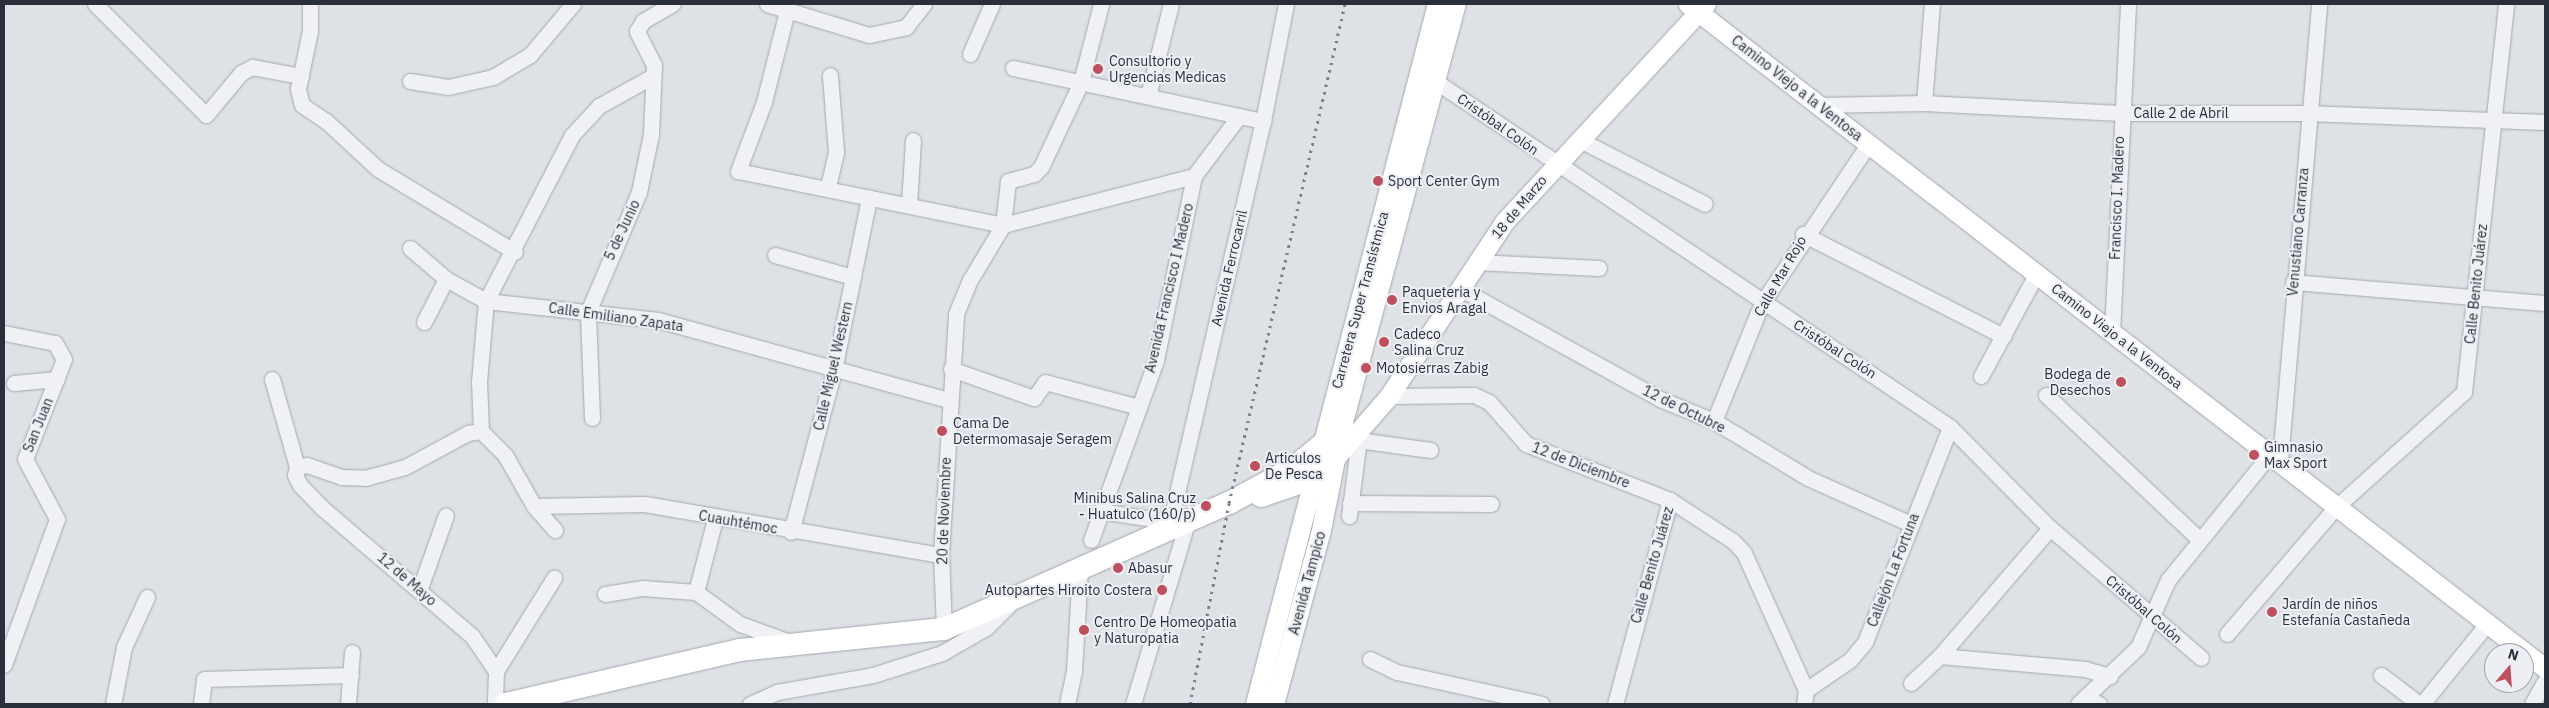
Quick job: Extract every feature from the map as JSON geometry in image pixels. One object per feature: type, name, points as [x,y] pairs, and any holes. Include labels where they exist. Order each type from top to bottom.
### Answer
[{"type":"highway","points":[[506,704],[533,701],[667,663],[798,644],[879,639],[944,629],[1013,601],[1229,503],[1328,452],[1353,434]]},
{"type":"highway","points":[[1229,503],[1311,479],[1328,452]]},
{"type":"main road","name":"Carretera Super Transístmica","points":[[1353,434],[1437,4]]},
{"type":"main road","name":"Carretera Super Transístmica","points":[[1328,452],[1412,134],[1435,81],[1456,4]]},
{"type":"main road","name":"Camino Viejo a la Ventosa","points":[[1697,6],[1817,106],[2037,273],[2275,457],[2335,508],[2545,668]]},
{"type":"main road","name":"18 de Marzo","points":[[1353,434],[1389,396],[1461,289],[1476,262],[1555,164],[1580,140],[1697,6]]},
{"type":"main road","name":"Avenida Tampico","points":[[1274,704],[1321,530],[1328,452]]},
{"type":"main road","name":"Avenida Tampico","points":[[1255,704],[1311,479]]},
{"type":"street","points":[[95,4],[206,115],[241,72],[252,67],[301,76]]},
{"type":"street","points":[[310,4],[310,31],[301,76],[302,105],[326,121],[361,156],[514,252]]},
{"type":"street","points":[[410,81],[448,86],[493,78],[530,55],[572,4]]},
{"type":"street","name":"5 de Junio","points":[[592,418],[588,312],[639,192],[651,134],[652,55],[637,31],[643,21],[672,4]]},
{"type":"street","points":[[767,4],[788,7],[869,36],[906,27],[924,4]]},
{"type":"street","points":[[970,54],[992,4]]},
{"type":"street","name":"20 de Noviembre","points":[[944,629],[941,555],[949,400],[956,314],[970,280],[1003,225],[1008,181],[1034,174],[1041,167],[1081,82],[1101,4]]},
{"type":"street","points":[[1148,96],[1171,4]]},
{"type":"street","name":"Avenida Ferrocarril","points":[[1133,704],[1175,526],[1263,121],[1286,4]]},
{"type":"street","points":[[1924,103],[1932,4]]},
{"type":"street","name":"Francisco I. Madero","points":[[2112,332],[2121,113],[2128,4]]},
{"type":"street","name":"Venustiano Carranza","points":[[2275,457],[2319,4]]},
{"type":"street","name":"Calle Benito Juárez","points":[[2227,634],[2335,508],[2464,392],[2506,4]]},
{"type":"street","points":[[788,7],[764,102],[736,166],[738,171],[828,186],[870,198],[1003,225],[1194,176],[1239,116]]},
{"type":"street","points":[[1012,68],[1263,121]]},
{"type":"street","points":[[555,530],[534,506],[505,455],[481,431],[479,382],[486,301],[514,252],[572,135],[599,106],[653,76]]},
{"type":"street","points":[[828,186],[836,152],[830,76]]},
{"type":"street","name":"Cristóbal Colón","points":[[1435,81],[1555,164],[1950,426],[2050,528],[2201,658]]},
{"type":"street","name":"Calle 2 de Abril","points":[[1817,106],[1924,103],[2121,113],[2308,113],[2492,122],[2545,122]]},
{"type":"street","points":[[909,206],[913,140]]},
{"type":"street","points":[[1580,140],[1706,204]]},
{"type":"street","name":"Calle Mar Rojo","points":[[1714,421],[1762,302],[1803,234],[1868,143]]},
{"type":"street","name":"Avenida Francisco I Madero","points":[[1091,540],[1156,360],[1194,176]]},
{"type":"street","name":"Calle Miguel Western","points":[[791,532],[834,370],[870,198]]},
{"type":"street","points":[[1803,234],[2003,336]]},
{"type":"street","name":"Calle Emiliano Zapata","points":[[410,248],[446,279],[486,301],[588,312],[698,329],[834,370],[949,400]]},
{"type":"street","points":[[775,255],[853,277]]},
{"type":"street","points":[[1476,262],[1599,268]]},
{"type":"street","points":[[1981,376],[2037,273]]},
{"type":"street","points":[[424,322],[446,279]]},
{"type":"street","points":[[2293,282],[2474,300],[2545,303]]},
{"type":"street","name":"12 de Octubre","points":[[1461,289],[1660,399],[1714,421],[1816,482],[1911,524]]},
{"type":"street","name":"San Juan","points":[[4,333],[55,343],[64,359],[25,459],[57,519],[4,665]]},
{"type":"street","points":[[951,369],[1034,398],[1045,382],[1138,407]]},
{"type":"street","points":[[14,383],[57,379]]},
{"type":"street","name":"12 de Mayo","points":[[272,379],[297,468],[295,475],[300,485],[321,507],[420,588],[472,636],[496,671]]},
{"type":"street","points":[[2046,394],[2199,540]]},
{"type":"street","name":"12 de Diciembre","points":[[1389,396],[1474,396],[1490,402],[1526,444],[1670,500]]},
{"type":"street","name":"Callejón La Fortuna","points":[[1805,697],[1850,660],[1864,642],[1950,426]]},
{"type":"street","points":[[297,468],[307,465],[341,477],[365,478],[405,467],[468,433],[481,431]]},
{"type":"street","points":[[1430,450],[1353,434],[1350,510],[1491,504]]},
{"type":"street","points":[[2081,700],[2110,676],[2138,647],[2150,615],[2168,580],[2199,540],[2275,457]]},
{"type":"street","name":"Calle Benito Juárez","points":[[1615,704],[1670,500],[1733,541],[1744,553],[1805,697]]},
{"type":"street","name":"Cuauhtémoc","points":[[534,506],[645,504],[715,519],[941,555]]},
{"type":"street","points":[[1101,511],[1175,526]]},
{"type":"street","points":[[420,588],[446,515]]},
{"type":"street","points":[[696,592],[715,519]]},
{"type":"street","points":[[1911,683],[1940,656],[2050,528]]},
{"type":"street","points":[[1067,704],[1074,671],[1080,571]]},
{"type":"street","points":[[496,704],[496,671],[554,578]]},
{"type":"street","points":[[606,594],[642,588],[696,592],[751,630],[798,644]]},
{"type":"street","points":[[113,704],[124,647],[147,596]]},
{"type":"street","points":[[750,704],[777,692],[873,675],[942,653],[987,627],[1013,601]]},
{"type":"street","points":[[2381,675],[2420,704],[2487,624]]},
{"type":"street","points":[[348,704],[352,652]]},
{"type":"street","points":[[1940,656],[2085,669],[2110,676]]},
{"type":"street","points":[[1370,659],[1397,672],[1542,704]]},
{"type":"street","points":[[201,704],[204,679],[351,675]]},
{"type":"street","points":[[2532,704],[2545,680]]},
{"type":"street","points":[[2081,700],[2100,704]]},
{"type":"railway","points":[[1190,704],[1229,503],[1345,4]]},
{"type":"place","name":"Consultorio y Urgencias Medicas","points":[[1098,69]]},
{"type":"place","name":"Sport Center Gym","points":[[1378,181]]},
{"type":"place","name":"Paqueteria y Envios Aragal","points":[[1392,300]]},
{"type":"place","name":"Cadeco Salina Cruz","points":[[1384,342]]},
{"type":"place","name":"Motosierras Zabig","points":[[1366,368]]},
{"type":"place","name":"Bodega de Desechos","points":[[2121,382]]},
{"type":"place","name":"Cama De Determomasaje Seragem","points":[[942,431]]},
{"type":"place","name":"Gimnasio Max Sport","points":[[2254,455]]},
{"type":"place","name":"Articulos De Pesca","points":[[1255,466]]},
{"type":"place","name":"Minibus Salina Cruz - Huatulco (160/p)","points":[[1206,506]]},
{"type":"place","name":"Abasur","points":[[1118,568]]},
{"type":"place","name":"Autopartes Hiroito Costera","points":[[1162,590]]},
{"type":"place","name":"Jardín de niños Estefanía Castañeda","points":[[2272,612]]},
{"type":"place","name":"Centro De Homeopatia y Naturopatia","points":[[1084,630]]}]
